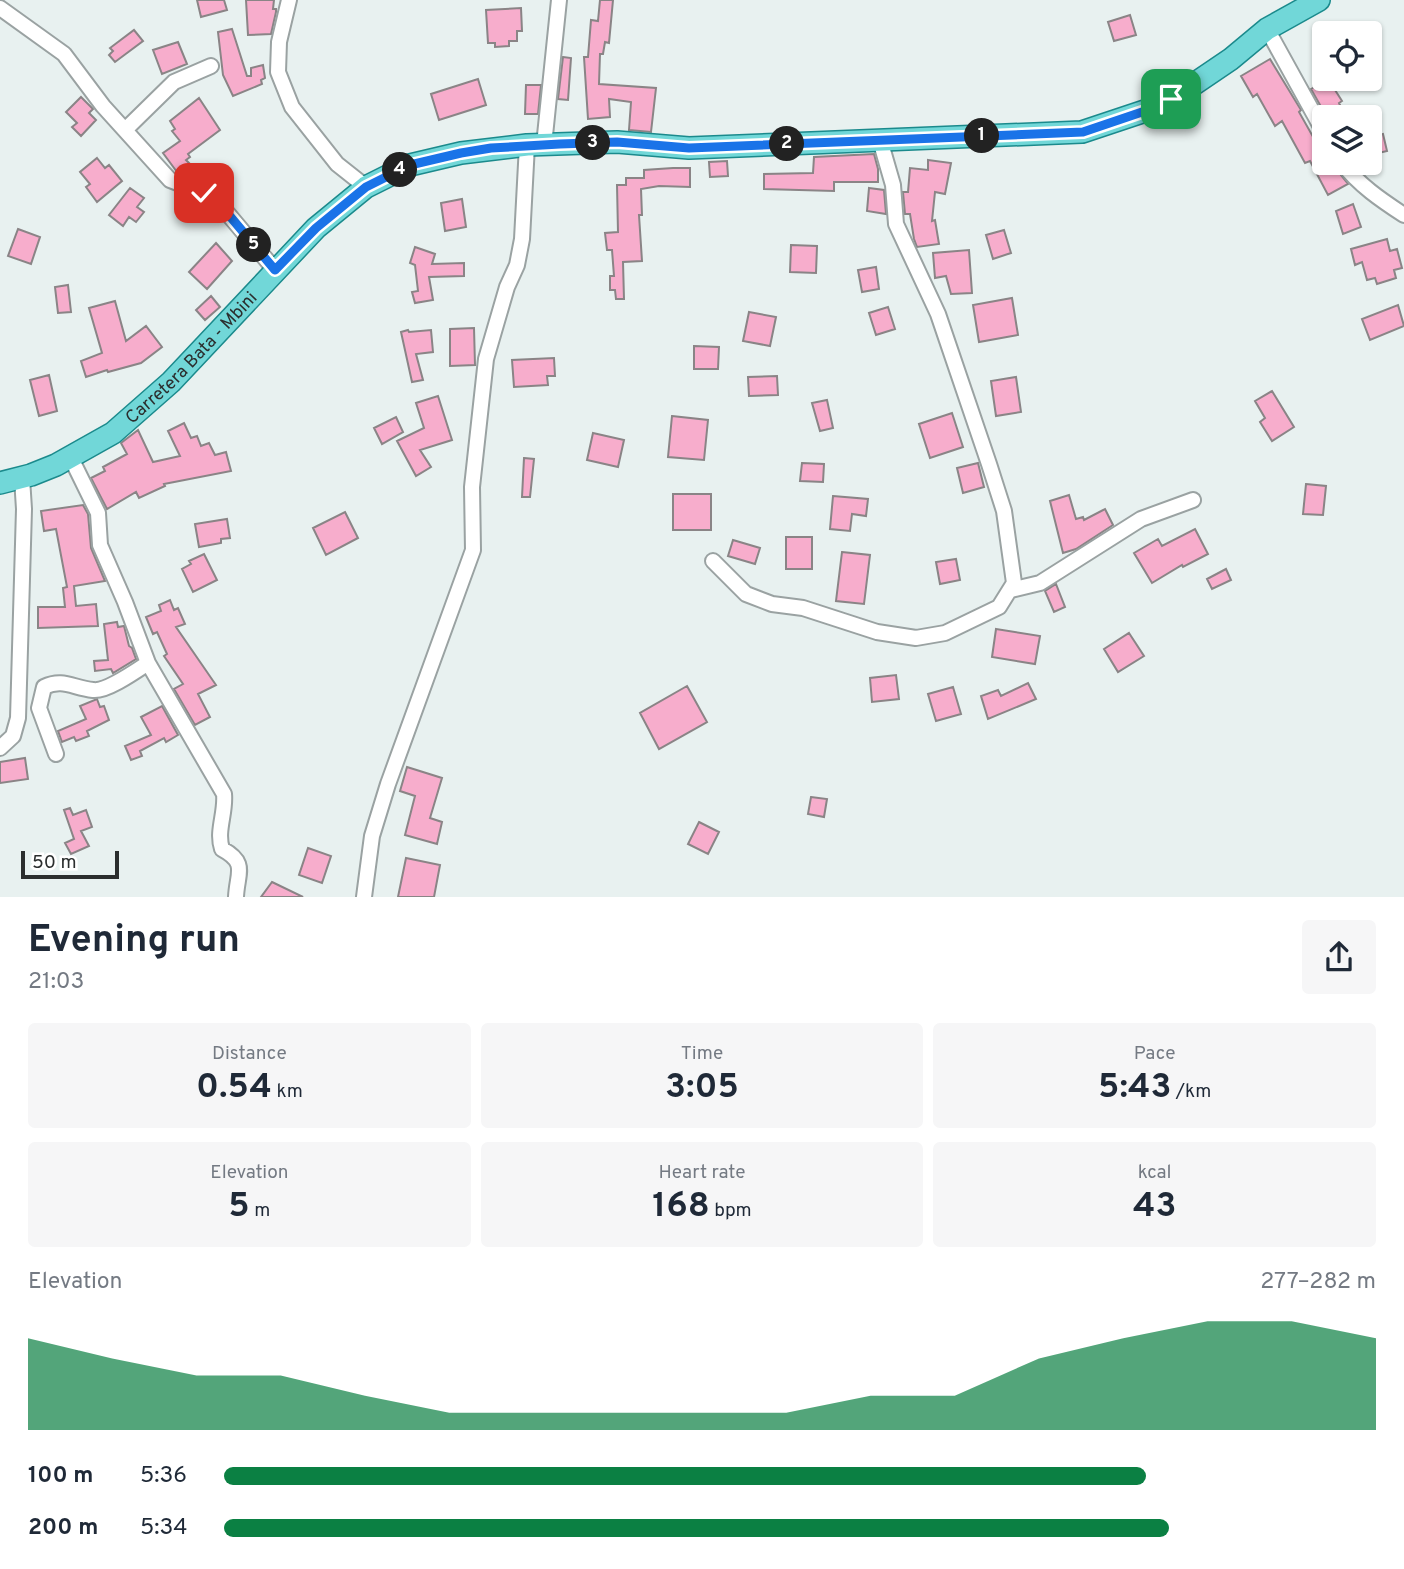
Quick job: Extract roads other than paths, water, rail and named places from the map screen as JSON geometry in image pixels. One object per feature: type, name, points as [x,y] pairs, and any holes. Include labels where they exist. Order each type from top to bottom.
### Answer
[{"type":"main road","name":"Carretera Bata - Mbini","points":[[0,483],[22,478],[71,458],[113,433],[171,382],[316,228],[366,187],[410,165],[491,148],[536,145],[617,142],[689,148],[1083,132],[1145,111],[1171,99],[1231,59],[1267,29],[1319,0]]},
{"type":"street","points":[[289,0],[279,42],[278,72],[292,107],[337,164],[366,187]]},
{"type":"street","points":[[364,897],[372,836],[388,784],[473,550],[472,487],[486,359],[507,287],[517,265],[559,0]]},
{"type":"street","points":[[0,8],[64,54],[103,106],[170,180],[204,193],[218,202],[275,270]]},
{"type":"street","points":[[1267,29],[1312,110]]},
{"type":"street","points":[[125,130],[174,82],[211,66]]},
{"type":"street","points":[[713,561],[746,594],[772,604],[803,608],[877,632],[916,638],[945,633],[999,607],[1011,590],[1014,577],[1003,511],[938,314],[896,223],[893,185],[880,139]]},
{"type":"street","points":[[1352,175],[1368,190],[1404,215]]},
{"type":"street","points":[[71,458],[98,513],[100,545],[148,663],[224,794],[224,815],[219,839],[222,849],[235,856],[241,867],[236,897]]},
{"type":"street","points":[[0,748],[13,736],[18,718],[24,509],[22,478]]},
{"type":"street","points":[[1011,590],[1040,583],[1141,519],[1192,500]]},
{"type":"street","points":[[56,754],[39,708],[44,687],[55,682],[96,691],[148,663]]}]
